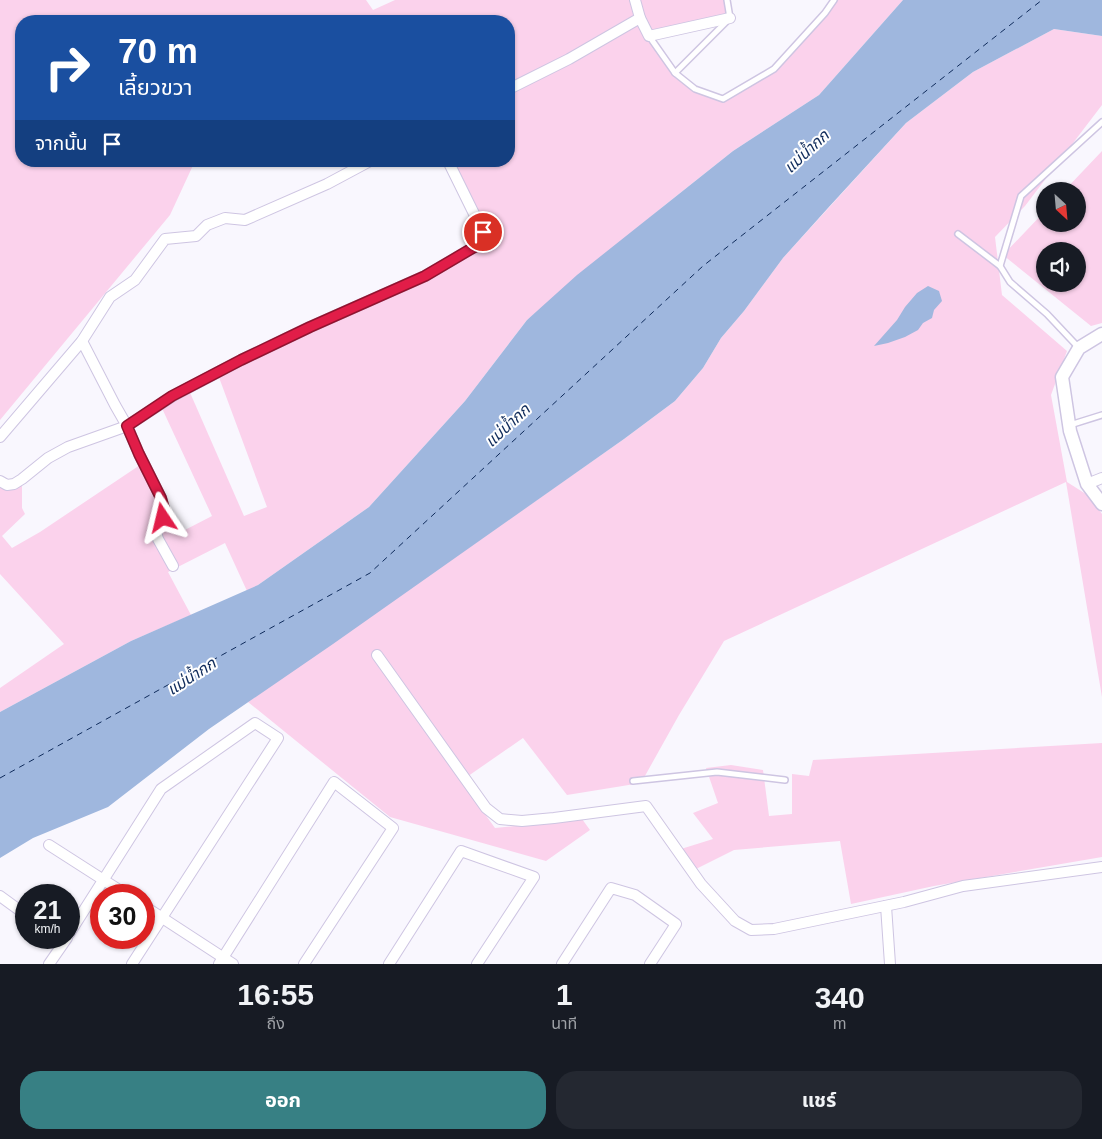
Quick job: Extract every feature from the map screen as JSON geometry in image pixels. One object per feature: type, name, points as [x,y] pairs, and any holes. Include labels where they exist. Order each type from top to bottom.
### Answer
[{"type":"street","points":[[635,0],[640,18],[649,36],[730,18]]},
{"type":"street","points":[[515,86],[569,59],[640,18]]},
{"type":"street","points":[[0,437],[82,341],[110,297],[135,280],[165,239],[196,236],[207,225],[225,218],[245,220],[327,184],[359,167]]},
{"type":"street","points":[[0,481],[7,485],[14,484],[48,458],[68,447],[127,426],[172,396],[241,360],[425,276],[476,246],[484,237],[483,232],[451,167]]},
{"type":"street","points":[[1102,334],[1079,348],[1062,376],[1070,431],[1087,484],[1102,504]]},
{"type":"street","points":[[82,341],[127,426],[161,498],[165,512],[156,532],[172,566]]},
{"type":"street","points":[[1087,484],[1102,478]]},
{"type":"street","points":[[377,655],[486,808],[500,819],[522,821],[646,806],[701,884],[734,921],[751,930],[774,929],[886,906],[963,886],[1102,867]]},
{"type":"street","points":[[80,916],[162,789],[255,723],[278,738],[132,964]]},
{"type":"street","points":[[221,961],[334,782],[392,828],[304,964]]},
{"type":"street","points":[[49,845],[110,884]]},
{"type":"street","points":[[389,964],[461,851],[534,877],[477,964]]},
{"type":"street","points":[[562,964],[611,888],[635,894],[676,924],[650,964]]},
{"type":"street","points":[[0,896],[15,907]]},
{"type":"street","points":[[886,906],[890,964]]},
{"type":"street","points":[[155,913],[221,961],[233,964]]},
{"type":"street","points":[[50,964],[59,949]]},
{"type":"lane","points":[[675,73],[730,18],[727,0]]},
{"type":"lane","points":[[649,36],[675,73],[695,89],[723,99],[774,69],[825,13],[834,0]]},
{"type":"lane","points":[[1000,266],[1021,196],[1102,122]]},
{"type":"lane","points":[[958,234],[1000,266],[1010,282],[1047,314],[1079,348]]},
{"type":"lane","points":[[1069,425],[1102,415]]},
{"type":"lane","points":[[632,781],[717,772],[785,780]]},
{"type":"shaded area","points":[[0,0],[366,0],[373,10],[395,0],[727,0],[730,18],[649,36],[675,73],[695,89],[723,99],[774,69],[834,0],[903,0],[819,95],[733,151],[527,320],[465,401],[369,507],[247,591],[225,543],[168,572],[191,615],[131,641],[0,712],[0,688],[64,644],[0,574],[0,480],[22,479],[22,508],[25,514],[2,536],[12,548],[40,532],[143,463],[179,533],[212,516],[160,404],[188,388],[244,516],[267,507],[217,372],[482,241],[488,243],[448,167],[515,167],[515,15],[15,15],[15,167],[192,167],[170,215],[0,420]]},
{"type":"shaded area","points":[[1054,29],[1102,36],[1102,105],[1043,182],[1036,182],[1036,192],[1025,206],[995,237],[1002,295],[1067,351],[1051,395],[1067,482],[1089,496],[1102,514],[1102,697],[1066,482],[724,641],[679,715],[641,783],[567,795],[523,738],[461,781],[495,828],[582,819],[590,830],[546,861],[390,817],[248,702],[624,439],[675,401],[703,368],[721,338],[744,311],[783,258],[906,123],[973,72]]},
{"type":"shaded area","points":[[1102,151],[1102,323],[1091,326],[1049,292],[1086,292],[1086,242],[1036,242],[1036,282],[1003,255],[1036,220],[1036,232],[1086,232],[1086,182],[1073,182]]},
{"type":"shaded area","points":[[1102,743],[1102,857],[934,886],[851,904],[840,841],[734,850],[692,871],[681,849],[713,839],[693,813],[718,803],[706,768],[731,765],[763,770],[769,816],[792,814],[792,774],[809,776],[813,760]]},
{"type":"water","name":"แม่น้ำกก","points":[[903,0],[1102,0],[1102,36],[1054,29],[973,72],[906,123],[828,208],[783,258],[744,311],[721,338],[703,368],[675,401],[333,644],[209,729],[108,807],[33,838],[0,858],[0,712],[131,641],[258,585],[369,507],[465,401],[527,320],[577,275],[733,151],[819,95]]},
{"type":"water","points":[[928,286],[939,291],[942,301],[934,310],[932,318],[923,323],[918,330],[905,337],[874,346],[917,293]]},
{"type":"ferry route","points":[[0,778],[370,573],[703,266],[1042,0]]},
{"type":"route","points":[[163,518],[165,512],[161,498],[127,426],[172,396],[241,360],[425,276],[476,246],[482,241],[484,237],[483,232]]}]
